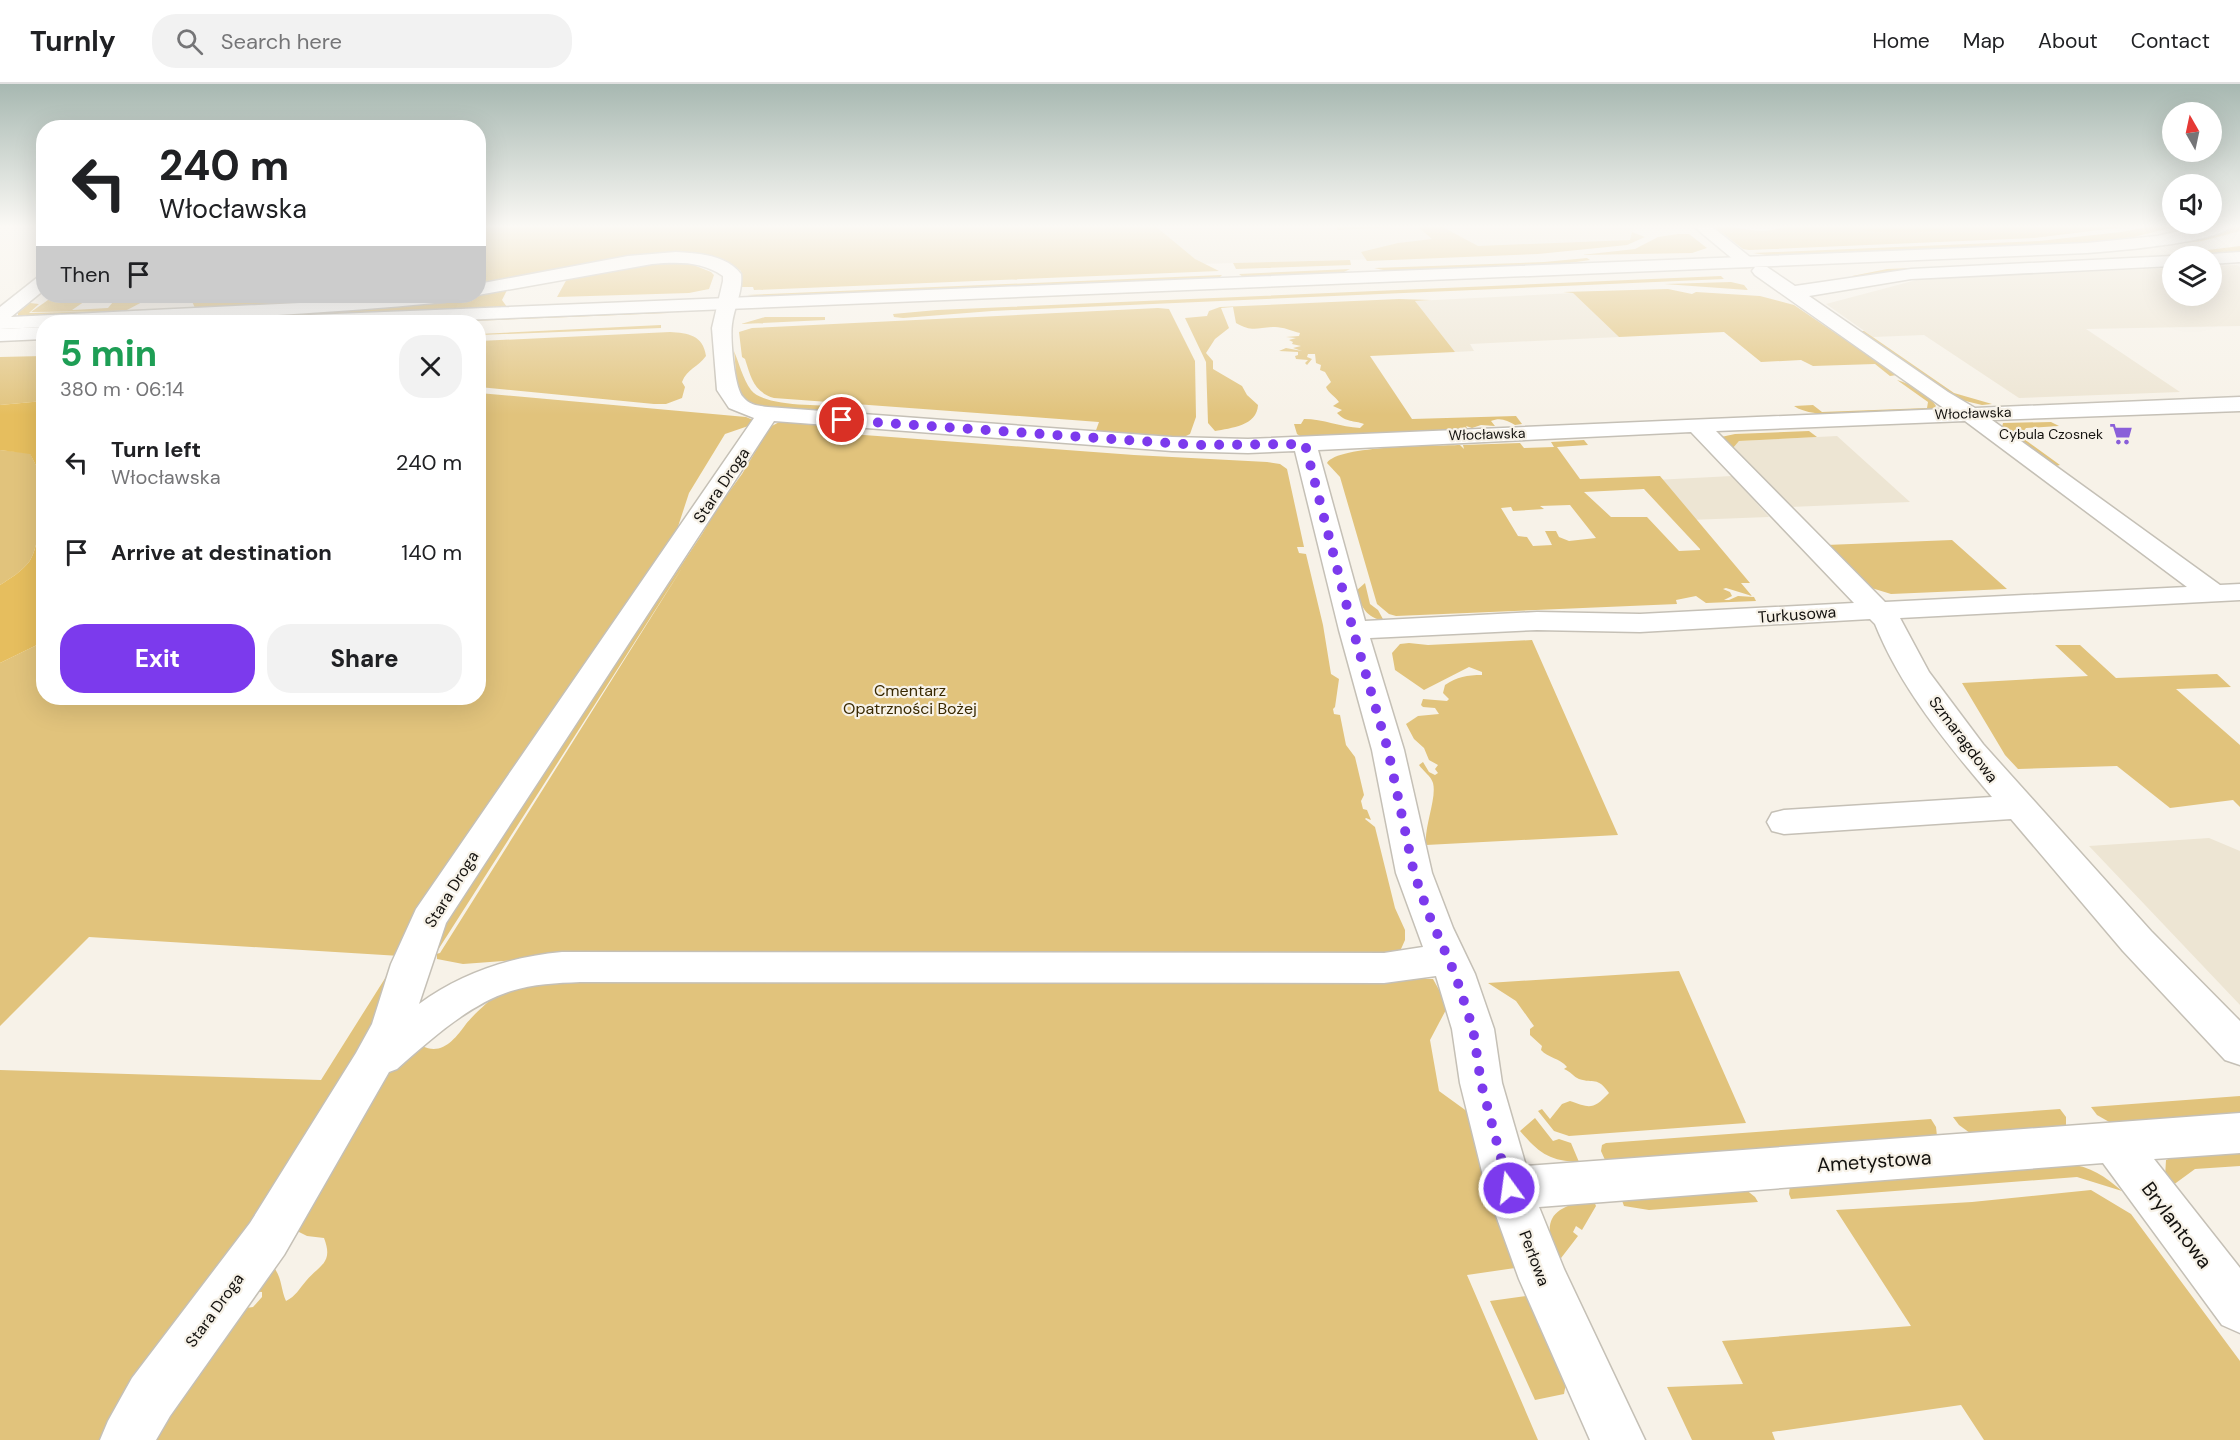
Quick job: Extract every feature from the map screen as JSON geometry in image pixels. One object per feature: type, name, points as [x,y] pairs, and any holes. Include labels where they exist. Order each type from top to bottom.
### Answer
[{"type":"street","points":[[0,316],[35,288]]},
{"type":"street","points":[[726,309],[732,288]]},
{"type":"street","points":[[486,316],[726,309],[1221,288]]},
{"type":"street","points":[[1786,288],[1940,397],[1968,413],[2226,592]]},
{"type":"street","points":[[1791,292],[1836,288]]},
{"type":"street","points":[[183,315],[320,309],[378,303]]},
{"type":"street","points":[[486,324],[726,309]]},
{"type":"street","name":"Włocławska","points":[[726,309],[721,326],[727,389],[736,405],[749,411],[1198,445],[1305,444],[1968,413],[2240,404]]},
{"type":"street","points":[[0,323],[36,321]]},
{"type":"street","points":[[0,335],[36,333]]},
{"type":"street","points":[[0,344],[36,343]]},
{"type":"street","name":"Stara Droga","points":[[127,1440],[151,1397],[267,1239],[371,1066],[392,1025],[404,993],[411,964],[429,919],[768,414]]},
{"type":"street","name":"Szmaragdowa","points":[[1697,425],[1888,621],[1895,640],[1948,722],[2018,807],[2137,941],[2240,1048]]},
{"type":"street","name":"Perłowa","points":[[1305,444],[1353,630],[1388,750],[1414,873],[1427,911],[1449,960],[1473,1029],[1481,1083],[1509,1188],[1543,1279],[1618,1440]]},
{"type":"street","name":"Turkusowa","points":[[1353,630],[1537,621],[1640,623],[1745,618],[1793,613],[1980,607],[2226,592]]},
{"type":"street","points":[[1784,822],[2018,807]]},
{"type":"street","points":[[371,1066],[444,1008],[480,988],[510,976],[557,969],[652,966],[1384,968],[1449,960]]},
{"type":"street","name":"Ametystowa","points":[[1509,1188],[2240,1133]]},
{"type":"street","name":"Brylantowa","points":[[2113,1142],[2240,1308]]},
{"type":"shaded area","points":[[1885,288],[2162,288],[2162,306],[2222,306],[2222,288],[2240,288],[2240,326],[2086,329],[2180,392],[2019,398],[1924,335],[1873,337],[1826,304]]},
{"type":"shaded area","points":[[1573,293],[1619,337],[1470,344],[1474,351],[1455,352],[1415,301]]},
{"type":"shaded area","points":[[36,402],[36,465],[30,454],[0,450],[0,405]]},
{"type":"shaded area","points":[[1837,436],[1910,502],[1790,507],[1733,448],[1739,441]]},
{"type":"shaded area","points":[[1732,476],[1769,517],[1689,520],[1655,480]]},
{"type":"shaded area","points":[[36,544],[36,645],[0,663],[0,585],[23,569],[33,554]]},
{"type":"shaded area","points":[[2209,838],[2240,851],[2240,1005],[2089,846]]},
{"type":"green space","points":[[562,288],[709,288],[689,293],[557,297]]},
{"type":"green space","points":[[753,288],[796,288],[754,290]]},
{"type":"green space","points":[[907,288],[974,288],[767,297],[747,295]]},
{"type":"green space","points":[[1178,288],[1248,288],[989,299]]},
{"type":"green space","points":[[1438,288],[1512,288],[992,311],[903,318],[894,317],[893,314],[937,310]]},
{"type":"green space","points":[[1668,289],[1692,294],[1696,292],[1760,296],[1794,305],[1897,375],[1890,376],[1875,364],[1813,366],[1801,360],[1761,362],[1724,332],[1619,337],[1573,293],[1563,292]]},
{"type":"green space","points":[[507,290],[502,300],[507,307],[361,315],[281,315],[405,303],[486,303],[486,292]]},
{"type":"green space","points":[[1399,299],[1431,300],[1415,301],[1455,352],[1370,356],[1412,419],[1516,416],[1522,424],[1515,425],[1506,420],[1497,419],[1491,421],[1495,426],[1481,425],[1472,428],[1466,426],[1468,430],[1303,438],[1297,434],[1294,424],[1301,424],[1304,419],[1360,428],[1364,424],[1347,420],[1337,413],[1342,410],[1333,406],[1339,402],[1326,387],[1331,382],[1325,372],[1320,370],[1321,365],[1316,363],[1315,354],[1308,354],[1307,357],[1312,359],[1307,365],[1305,363],[1308,360],[1296,359],[1298,352],[1279,351],[1286,348],[1302,351],[1293,348],[1301,346],[1292,344],[1293,342],[1289,340],[1296,338],[1286,337],[1299,336],[1300,333],[1278,327],[1251,329],[1242,326],[1236,323],[1233,307],[1221,308],[1229,328],[1215,339],[1206,353],[1213,361],[1213,369],[1242,386],[1247,395],[1258,405],[1257,412],[1248,422],[1228,429],[1215,431],[1208,423],[1206,362],[1185,318],[1207,316],[1209,311],[1220,307]]},
{"type":"green space","points":[[30,303],[39,304],[29,313],[112,311],[31,312],[44,303],[82,303],[72,310],[108,308],[112,303],[140,303],[127,310],[195,308],[193,303],[306,303],[18,316],[18,313]]},
{"type":"green space","points":[[1169,309],[1195,361],[1196,417],[1190,434],[1182,438],[1095,433],[1099,422],[774,398],[762,392],[754,383],[745,359],[742,357],[739,332],[752,328]]},
{"type":"green space","points":[[669,310],[668,313],[486,320],[486,318]]},
{"type":"green space","points":[[765,317],[825,317],[825,320],[741,324]]},
{"type":"green space","points":[[661,325],[661,328],[486,334]]},
{"type":"green space","points":[[1860,331],[1864,331],[1954,393],[1992,404],[1982,405],[1953,398]]},
{"type":"green space","points":[[670,332],[694,336],[702,344],[706,356],[684,378],[682,382],[685,387],[682,398],[666,404],[654,404],[486,388],[486,341]]},
{"type":"green space","points":[[734,351],[748,386],[758,396],[794,404],[843,406],[837,414],[786,412],[749,403],[742,397],[738,387]]},
{"type":"green space","points":[[36,356],[36,402],[0,405],[0,357]]},
{"type":"green space","points":[[1897,380],[1919,390],[1936,406],[1932,410],[1840,415],[1821,414],[1794,406],[1813,405],[1822,412],[1927,408],[1928,402]]},
{"type":"green space","points":[[486,394],[746,417],[753,420],[754,424],[725,434],[689,493],[671,548],[400,956],[89,937],[0,1026],[0,663],[36,645],[36,705],[486,705]]},
{"type":"green space","name":"Cmentarz Opatrzności Bożej","points":[[781,421],[828,425],[823,431],[864,435],[1134,455],[1267,462],[1280,464],[1287,469],[1304,547],[1297,547],[1299,553],[1306,554],[1323,625],[1331,674],[1339,679],[1334,714],[1340,715],[1346,745],[1355,757],[1364,795],[1361,801],[1363,809],[1367,810],[1371,820],[1365,819],[1375,827],[1395,908],[1405,930],[1405,940],[1401,949],[1391,958],[516,960],[463,964],[437,959],[437,954],[440,953],[684,565],[437,951],[437,944],[449,916],[742,474],[770,427]]},
{"type":"green space","points":[[2051,422],[2059,426],[2026,428],[2020,436],[2060,465],[2056,466],[2002,427],[2003,423]]},
{"type":"green space","points":[[1809,431],[1817,437],[1739,441],[1733,448],[1790,507],[1721,437],[1735,434]]},
{"type":"green space","points":[[1584,440],[1588,445],[1557,447],[1580,479],[1660,476],[1750,583],[1741,583],[1752,596],[1726,588],[1723,589],[1730,592],[1732,596],[1724,600],[1738,596],[1754,597],[1756,601],[1706,603],[1696,596],[1676,600],[1677,604],[1396,616],[1389,614],[1377,604],[1340,477],[1327,463],[1335,457],[1349,453],[1389,448],[1460,445],[1464,449],[1463,445],[1520,443],[1524,448],[1554,447],[1551,442]],"holes":[[[1644,489],[1700,549],[1700,550],[1679,551],[1647,517],[1611,517],[1584,492]],[[1570,505],[1596,538],[1569,541],[1559,537],[1556,531],[1545,531],[1552,545],[1533,546],[1527,537],[1518,536],[1501,508],[1511,507],[1513,511],[1544,509],[1540,506]]]},
{"type":"green space","points":[[0,450],[30,453],[36,466],[36,544],[29,562],[23,569],[0,585]]},
{"type":"green space","points":[[1952,540],[2007,589],[1891,594],[1865,586],[1826,545]]},
{"type":"green space","points":[[1365,583],[1370,604],[1378,610],[1384,621],[1369,614],[1360,602],[1356,591]]},
{"type":"green space","points":[[1532,640],[1618,835],[1426,845],[1434,789],[1432,780],[1419,765],[1423,762],[1429,772],[1435,775],[1438,773],[1435,769],[1438,765],[1429,760],[1424,748],[1414,739],[1406,724],[1418,716],[1439,714],[1435,708],[1423,707],[1421,705],[1423,699],[1447,701],[1449,699],[1443,693],[1445,685],[1462,677],[1482,675],[1482,672],[1469,667],[1424,690],[1395,670],[1392,653],[1400,644],[1409,643],[1428,645]]},
{"type":"green space","points":[[2055,645],[2080,645],[2116,678],[2217,674],[2231,687],[2176,689],[2240,745],[2240,807],[2233,800],[2170,808],[2117,766],[2018,769],[2005,755],[1962,683],[2088,676]]},
{"type":"green space","points":[[1679,971],[1746,1123],[1569,1136],[1554,1131],[1538,1111],[1542,1109],[1550,1119],[1562,1104],[1570,1101],[1591,1106],[1609,1093],[1598,1082],[1577,1078],[1564,1069],[1567,1067],[1564,1064],[1544,1053],[1541,1050],[1542,1046],[1530,1035],[1530,1029],[1534,1026],[1516,1001],[1488,983]]},
{"type":"green space","points":[[389,972],[362,1065],[110,1440],[0,1440],[0,1070],[321,1080]]},
{"type":"green space","points":[[572,976],[1433,979],[1448,1006],[1430,1040],[1439,1091],[1468,1112],[1515,1268],[1467,1275],[1538,1440],[142,1440],[240,1309],[253,1307],[262,1297],[262,1292],[251,1291],[263,1270],[275,1269],[286,1301],[295,1295],[324,1263],[327,1247],[324,1238],[307,1236],[295,1230],[383,1072],[422,1046],[436,1049],[447,1044],[469,1020],[508,987],[529,981]]},
{"type":"green space","points":[[2240,1096],[2240,1114],[2111,1123],[2097,1115],[2091,1107]]},
{"type":"green space","points":[[2060,1109],[2066,1117],[2066,1126],[1970,1133],[1953,1117]]},
{"type":"green space","points":[[1535,1118],[1553,1141],[1559,1139],[1571,1143],[1579,1162],[1552,1158],[1533,1145],[1520,1131]]},
{"type":"green space","points":[[1931,1119],[1936,1127],[1937,1136],[1605,1160],[1601,1151],[1602,1145],[1606,1143]]},
{"type":"green space","points":[[2240,1152],[2240,1166],[2195,1169],[2169,1188],[2165,1177],[2166,1160],[2173,1157]]},
{"type":"green space","points":[[2068,1164],[2097,1173],[2122,1191],[2077,1177],[1791,1199],[1789,1194],[1790,1185]]},
{"type":"green space","points":[[1745,1189],[1758,1202],[1649,1210],[1624,1206],[1621,1198]]},
{"type":"green space","points":[[2091,1190],[2131,1214],[2240,1361],[2240,1440],[1984,1440],[1961,1405],[1772,1432],[1775,1440],[1692,1440],[1667,1387],[1743,1384],[1722,1341],[1911,1326],[1836,1210],[1972,1202]]},
{"type":"green space","points":[[1593,1199],[1596,1206],[1582,1230],[1576,1226],[1573,1232],[1578,1236],[1558,1262],[1550,1235],[1553,1218],[1567,1207]]},
{"type":"green space","points":[[1526,1296],[1566,1383],[1564,1394],[1535,1400],[1490,1301]]},
{"type":"place","name":"Cybula Czosnek","points":[[2121,434]]},
{"type":"route","points":[[842,420],[1198,445],[1305,444],[1353,630],[1388,750],[1414,873],[1434,928],[1455,974],[1473,1029],[1481,1083],[1509,1188]]}]
